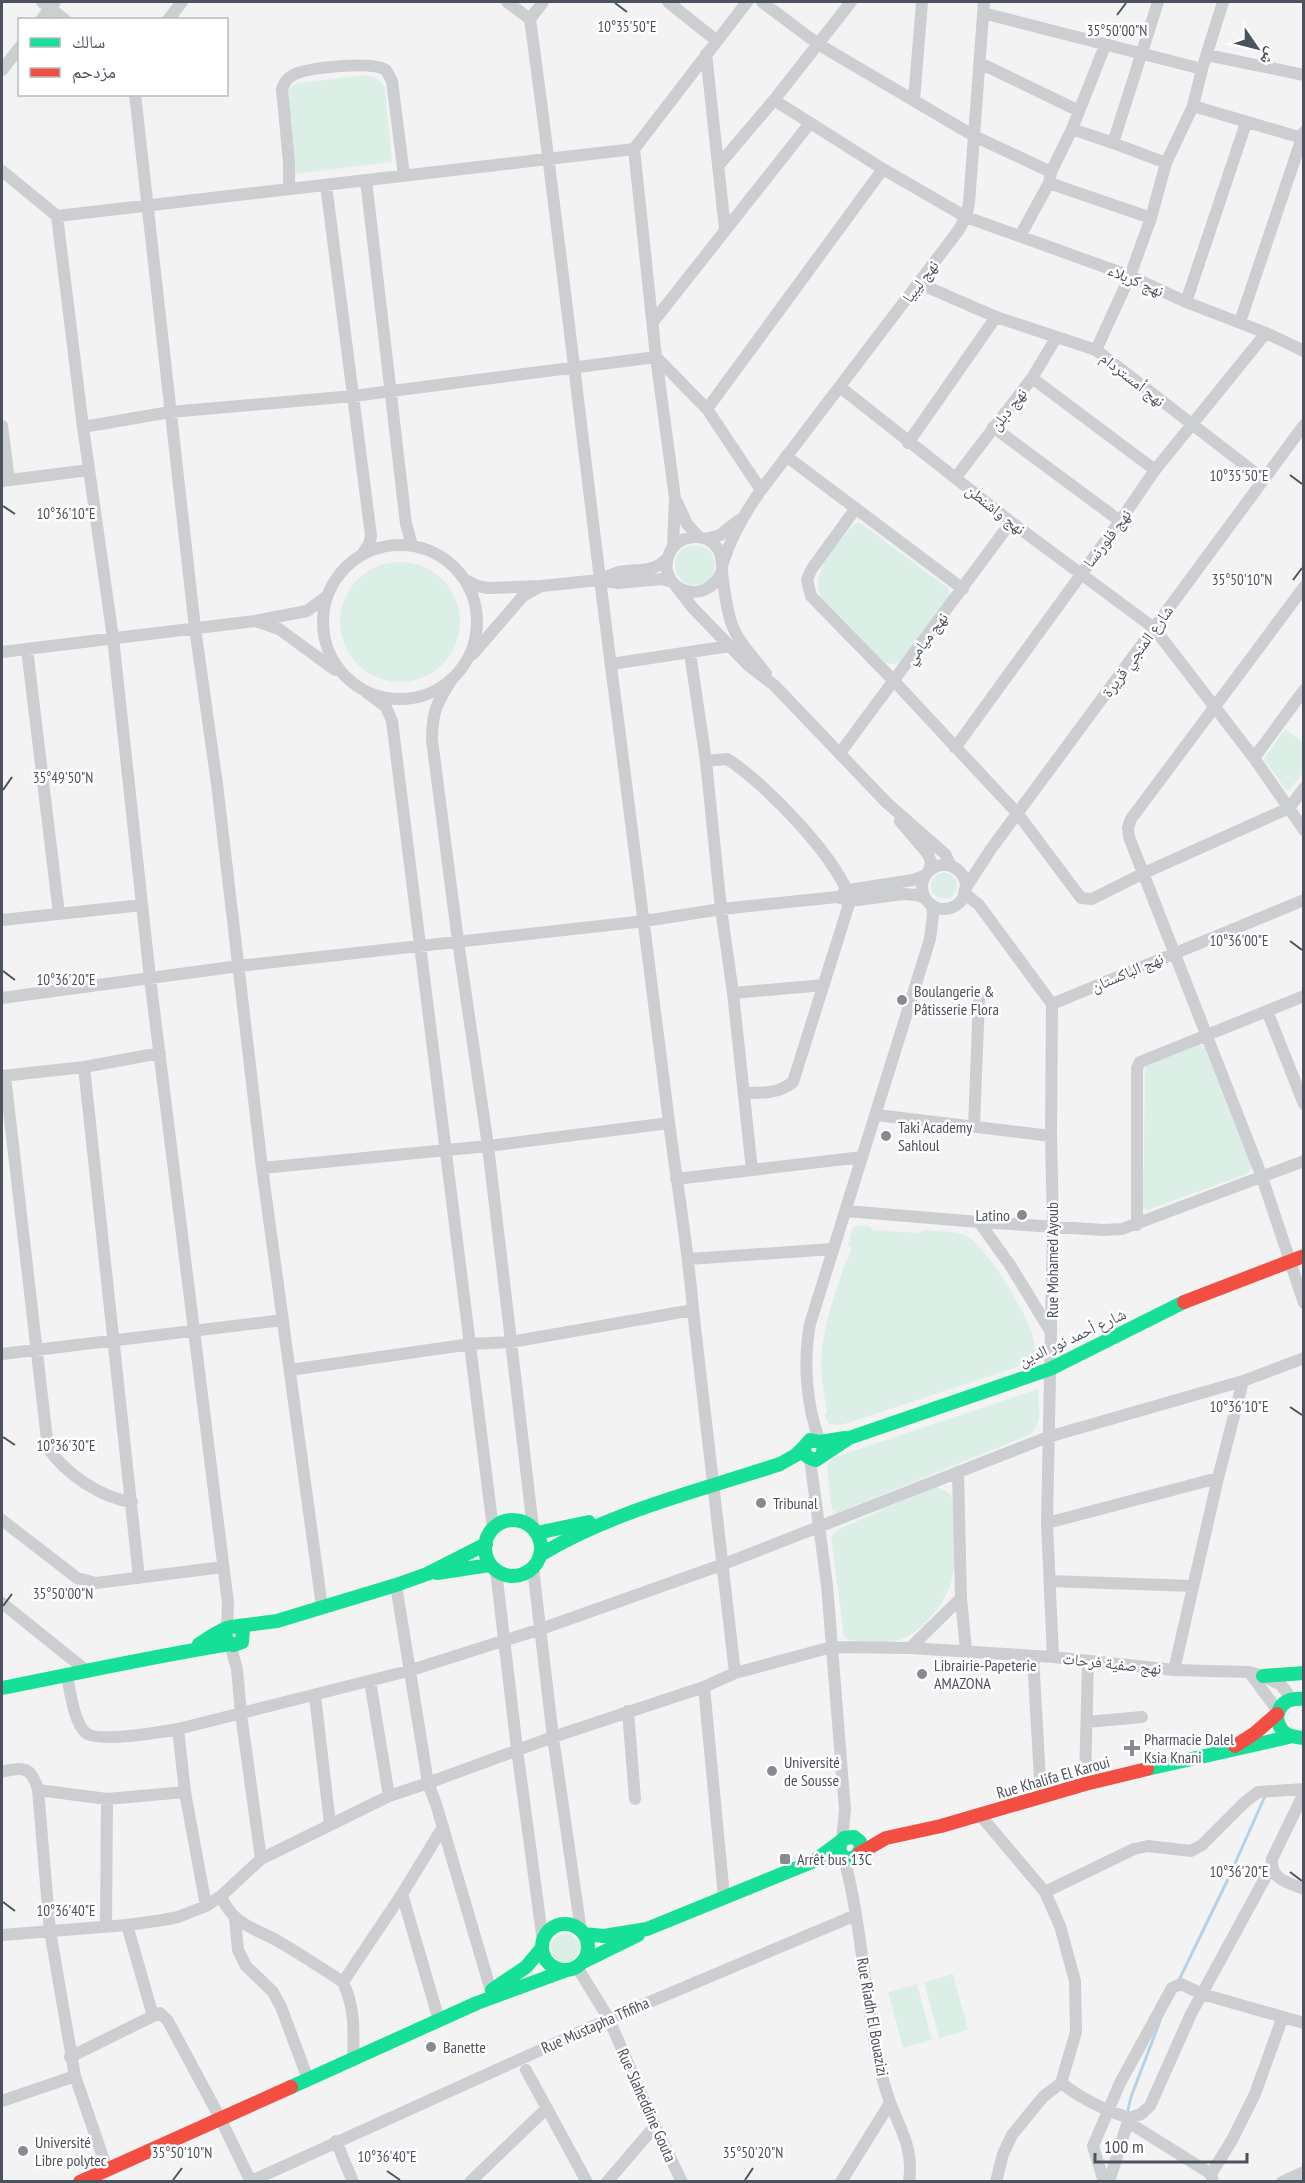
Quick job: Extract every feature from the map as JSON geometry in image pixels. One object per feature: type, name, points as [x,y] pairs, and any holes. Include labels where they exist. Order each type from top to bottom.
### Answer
[{"type":"street","points":[[170,18],[182,2]]},
{"type":"street","points":[[507,2],[530,19]]},
{"type":"street","points":[[543,2],[530,19],[599,580],[645,921],[676,1179],[689,1259],[735,1673]]},
{"type":"street","points":[[668,2],[717,41]]},
{"type":"street","points":[[747,2],[634,149],[656,357],[675,498],[667,566],[674,584],[692,606],[749,666],[774,685]]},
{"type":"street","points":[[762,2],[818,44],[974,136],[1050,178],[1151,218]]},
{"type":"street","points":[[718,165],[774,100],[851,2]]},
{"type":"street","points":[[914,100],[922,2]]},
{"type":"street","points":[[1113,143],[1143,55],[1158,2]]},
{"type":"street","points":[[1096,350],[1130,276],[1151,218],[1167,163],[1193,106],[1223,2]]},
{"type":"street","points":[[42,18],[49,4],[63,18]]},
{"type":"street","points":[[984,7],[1143,55],[1202,69]]},
{"type":"street","name":"نهج ليبيا","points":[[722,569],[727,549],[742,517],[966,217],[984,7]]},
{"type":"street","points":[[1020,236],[1072,129],[1106,43]]},
{"type":"street","points":[[2,70],[18,50]]},
{"type":"street","points":[[706,54],[725,229]]},
{"type":"street","points":[[1207,55],[1304,75]]},
{"type":"street","points":[[980,63],[1079,111]]},
{"type":"street","points":[[289,189],[289,163],[282,89],[294,74],[308,70],[375,66],[386,70],[392,81],[404,176]]},
{"type":"street","points":[[135,96],[195,628],[218,784],[261,1168],[322,1606]]},
{"type":"street","name":"نهج كربلاء","points":[[774,100],[883,169],[966,217],[1130,276],[1304,351]]},
{"type":"street","points":[[1193,106],[1246,123],[1303,135],[1240,322]]},
{"type":"street","points":[[653,322],[810,123]]},
{"type":"street","points":[[1186,302],[1246,123]]},
{"type":"street","points":[[1072,129],[1167,163]]},
{"type":"street","points":[[57,216],[634,149]]},
{"type":"street","points":[[707,408],[883,169]]},
{"type":"street","points":[[2,171],[57,216],[83,427],[113,638],[150,978],[222,1567],[234,1627]]},
{"type":"street","points":[[366,180],[406,524],[412,545]]},
{"type":"street","points":[[326,185],[371,536],[363,553]]},
{"type":"street","name":"نهج أمستردام","points":[[918,284],[996,317],[1096,350],[1263,479]]},
{"type":"street","points":[[908,442],[996,317]]},
{"type":"street","name":"نهج فلورنسا","points":[[954,748],[1155,470],[1266,333]]},
{"type":"street","name":"نهج دبلن","points":[[956,477],[1032,378],[1056,338]]},
{"type":"street","points":[[83,427],[170,412],[353,396],[656,357]]},
{"type":"street","points":[[656,357],[707,408],[761,490]]},
{"type":"street","points":[[1032,378],[1155,470]]},
{"type":"street","name":"نهج واشنطن","points":[[840,387],[1011,522],[1154,628],[1254,758],[1304,830]]},
{"type":"street","name":"شارع المنجي قريرة","points":[[965,891],[991,849],[1304,425]]},
{"type":"street","points":[[2,426],[5,481],[89,470]]},
{"type":"street","points":[[993,427],[1120,521]]},
{"type":"street","points":[[786,456],[963,588]]},
{"type":"street","points":[[675,498],[687,524],[718,550],[724,595],[733,627],[741,642],[774,685],[887,803],[945,854],[963,878],[965,891],[961,899],[951,907],[930,939]]},
{"type":"street","points":[[856,508],[811,570],[807,580],[808,588],[816,603],[894,681],[954,748],[1018,814],[1081,898],[1092,899],[1289,808],[1304,788]]},
{"type":"street","name":"نهج ليبيا","points":[[703,538],[720,535],[742,517]]},
{"type":"street","name":"نهج ميامي","points":[[840,753],[1011,522]]},
{"type":"street","points":[[599,580],[617,573],[656,568],[664,563],[670,552],[684,539],[703,538]]},
{"type":"street","points":[[343,675],[331,658],[324,638],[323,616],[327,596],[336,579],[348,564],[363,553],[379,547],[395,544],[428,549],[443,556],[466,579],[477,586],[488,588],[542,586],[599,580],[618,582],[662,579],[693,593],[711,587],[722,569]]},
{"type":"street","points":[[465,664],[473,648],[477,631],[474,596],[466,579]]},
{"type":"street","points":[[427,1574],[493,1568],[513,1576],[524,1574],[533,1568],[540,1555],[541,1544],[535,1531],[488,1146],[432,740],[432,716],[452,679],[512,607],[523,596],[542,586]]},
{"type":"street","points":[[1304,587],[1131,819],[1128,828],[1129,837],[1173,952],[1262,1177],[1304,1303]]},
{"type":"street","points":[[2,652],[255,621],[307,611],[327,596]]},
{"type":"street","points":[[255,621],[279,629],[343,675],[386,707],[392,721],[493,1529]]},
{"type":"street","points":[[611,664],[730,646]]},
{"type":"street","points":[[27,649],[59,914]]},
{"type":"street","points":[[690,653],[706,761],[752,1170]]},
{"type":"street","points":[[366,692],[383,698],[420,697],[437,690],[452,679]]},
{"type":"street","points":[[1254,758],[1304,690]]},
{"type":"street","points":[[706,761],[727,759],[747,773],[779,803],[814,840],[849,896],[793,1083],[782,1090],[771,1093],[744,1093]]},
{"type":"street","points":[[846,1839],[860,1842],[854,1855],[839,1852],[846,1839],[845,1810],[832,1647],[812,1453],[812,1418],[806,1369],[806,1346],[810,1324],[832,1249],[877,1115],[930,939],[933,915],[922,886],[931,862],[928,854],[887,803]]},
{"type":"street","name":"شارع المنجي قريرة","points":[[954,868],[970,866],[991,849]]},
{"type":"street","points":[[849,896],[913,880],[939,865],[954,868]]},
{"type":"street","points":[[965,891],[979,904],[1052,1004]]},
{"type":"street","points":[[2,998],[239,966],[645,921],[721,909],[837,897],[917,895],[944,909],[951,907]]},
{"type":"street","name":"نهج الباكستان","points":[[1052,1004],[1173,952],[1304,900]]},
{"type":"street","points":[[2,920],[142,904]]},
{"type":"street","points":[[733,993],[824,985]]},
{"type":"street","points":[[1137,1225],[1137,1068],[1143,1060],[1304,996]]},
{"type":"street","points":[[974,1126],[979,999]]},
{"type":"street","name":"Rue Mohamed Ayoub","points":[[1052,1004],[1053,1228],[1047,1523],[1053,1657]]},
{"type":"street","points":[[1267,1011],[1304,1104]]},
{"type":"street","points":[[132,1503],[99,1491],[57,1461],[48,1448],[3,1076],[84,1067],[160,1053]]},
{"type":"street","points":[[84,1067],[140,1578]]},
{"type":"street","points":[[877,1115],[1051,1136]]},
{"type":"street","points":[[261,1168],[488,1146],[669,1123]]},
{"type":"street","points":[[676,1179],[862,1157]]},
{"type":"street","points":[[846,1211],[1053,1228],[1122,1229],[1304,1161]]},
{"type":"street","points":[[979,1222],[1010,1264],[1051,1334]]},
{"type":"street","points":[[689,1259],[832,1249]]},
{"type":"street","name":"شارع أحمد نور الدين","points":[[619,1517],[780,1464],[796,1455],[812,1453],[849,1438],[1050,1369],[1183,1302],[1304,1256]]},
{"type":"street","points":[[290,1370],[471,1344],[511,1342],[693,1310]]},
{"type":"street","points":[[2,1354],[283,1320]]},
{"type":"street","points":[[67,1676],[78,1719],[85,1732],[94,1737],[178,1730],[315,1696],[408,1671],[541,1629],[724,1564],[1048,1437],[1243,1381],[1304,1358]]},
{"type":"street","points":[[1174,1670],[1243,1381]]},
{"type":"street","points":[[812,1418],[820,1442]]},
{"type":"street","name":"شارع أحمد نور الدين","points":[[812,1453],[810,1440],[820,1442],[849,1438]]},
{"type":"street","points":[[958,1472],[961,1598],[966,1651]]},
{"type":"street","points":[[1047,1523],[1218,1478]]},
{"type":"street","points":[[533,1568],[553,1737],[582,1933],[588,1948],[576,1966],[553,1967],[547,1962],[543,1945],[504,1641],[493,1568],[486,1555],[486,1544],[493,1529],[513,1520],[524,1522],[535,1531],[619,1517]]},
{"type":"street","points":[[540,1555],[565,1540],[619,1517]]},
{"type":"street","points":[[2,1520],[77,1578],[96,1583],[222,1567]]},
{"type":"street","points":[[2,1688],[184,1651],[238,1643],[277,1622],[427,1574],[486,1544]]},
{"type":"street","points":[[1050,1581],[1194,1586]]},
{"type":"street","points":[[396,1585],[408,1671],[428,1783],[491,1991]]},
{"type":"street","points":[[910,1648],[961,1598]]},
{"type":"street","points":[[2,1602],[88,1672]]},
{"type":"street","points":[[184,1651],[234,1627],[277,1622]]},
{"type":"street","points":[[234,1627],[225,1639],[238,1643]]},
{"type":"street","points":[[238,1643],[237,1670],[241,1714],[261,1859]]},
{"type":"street","name":"نهج صفية فرحات","points":[[2,1935],[127,1925],[178,1917],[206,1906],[221,1896],[261,1859],[389,1796],[517,1749],[704,1687],[735,1673],[832,1647],[966,1651],[1053,1657],[1174,1670],[1249,1672],[1281,1685],[1296,1698]]},
{"type":"street","points":[[1033,1657],[1041,1797]]},
{"type":"street","points":[[1085,1784],[1088,1662]]},
{"type":"street","points":[[1249,1672],[1277,1712],[1278,1728],[1289,1737]]},
{"type":"street","points":[[1263,1676],[1304,1673]]},
{"type":"street","name":"Rue Khalifa El Karoui","points":[[1230,1749],[1255,1733],[1285,1702],[1296,1698],[1304,1680]]},
{"type":"street","points":[[370,1681],[389,1796]]},
{"type":"street","points":[[704,1687],[724,1898]]},
{"type":"street","points":[[315,1696],[330,1824]]},
{"type":"street","points":[[628,1711],[635,1799]]},
{"type":"street","points":[[1087,1722],[1142,1717]]},
{"type":"street","points":[[178,1730],[185,1792],[206,1906]]},
{"type":"street","name":"Rue Khalifa El Karoui","points":[[477,2002],[576,1966],[635,1938],[648,1929],[814,1861],[846,1839],[886,1838],[980,1815],[1085,1784],[1230,1749],[1260,1745],[1289,1737],[1304,1738]]},
{"type":"street","points":[[2,1772],[14,1768],[27,1770],[35,1780],[38,1790],[50,1931],[70,2057],[107,2169]]},
{"type":"street","points":[[38,1790],[107,1799],[185,1792]]},
{"type":"street","points":[[1045,1892],[1134,1849],[1148,1846],[1191,1851],[1202,1845],[1258,1792],[1304,1791],[1272,1859],[1271,1867],[1185,2025],[1150,2106],[1142,2114],[1129,2120],[1109,2181]]},
{"type":"street","points":[[106,1927],[107,1799]]},
{"type":"street","points":[[980,1815],[1045,1892],[1060,1926],[1075,1981],[1076,2032],[1061,2083],[1043,2097],[1012,2135],[996,2181]]},
{"type":"street","points":[[343,1982],[402,1894],[443,1827]]},
{"type":"street","name":"Rue Khalifa El Karoui","points":[[814,1861],[854,1855],[886,1838]]},
{"type":"street","name":"Rue Riadh El Bouazizi","points":[[854,1855],[851,1885],[874,2044],[890,2103],[907,2142],[910,2156],[909,2181]]},
{"type":"street","points":[[1271,1867],[1278,1878],[1304,1889]]},
{"type":"street","points":[[402,1894],[439,2020]]},
{"type":"street","points":[[221,1896],[225,1907],[248,1928],[280,1942],[343,1982],[354,2016],[353,2059]]},
{"type":"street","name":"Rue Mustapha Tfifiha","points":[[250,2181],[609,2019],[856,1916]]},
{"type":"street","points":[[235,1918],[238,1950],[246,1966],[273,1992],[281,2007],[308,2079]]},
{"type":"street","points":[[80,2181],[477,2002],[537,1958],[552,1929],[559,1925],[567,1924],[582,1933]]},
{"type":"street","points":[[127,1925],[153,2016]]},
{"type":"street","name":"Rue Khalifa El Karoui","points":[[582,1933],[604,1936],[648,1929]]},
{"type":"street","name":"Rue Slaheddine Gouta","points":[[576,1966],[609,2019],[654,2126],[682,2181]]},
{"type":"street","points":[[1104,2181],[1093,2146],[1120,2082],[1170,1991],[1181,1984],[1202,1994],[1282,2019],[1304,2023]]},
{"type":"street","points":[[70,2057],[160,2013],[165,2017],[220,2118],[250,2181]]},
{"type":"street","points":[[1061,2083],[1108,2112],[1129,2120],[1212,2178],[1255,2094],[1282,2019]]},
{"type":"street","points":[[526,2070],[587,2181]]},
{"type":"street","points":[[2,2101],[75,2076]]},
{"type":"street","points":[[841,2181],[890,2103]]},
{"type":"street","points":[[470,2181],[547,2108]]},
{"type":"street","points":[[607,2181],[654,2126]]},
{"type":"street","points":[[336,2141],[353,2181]]},
{"type":"street","points":[[1282,2181],[1304,2172]]},
{"type":"green space","points":[[366,75],[377,78],[385,87],[392,162],[295,174],[288,91],[290,87],[298,83]]},
{"type":"green space","points":[[859,522],[949,589],[949,598],[903,661],[894,664],[885,663],[821,597],[819,577],[822,567],[853,525]]},
{"type":"green space","points":[[695,545],[709,551],[715,565],[709,579],[695,585],[681,579],[675,565],[681,551]]},
{"type":"green space","points":[[400,562],[423,566],[443,579],[456,599],[460,622],[456,645],[443,665],[423,678],[400,682],[377,678],[357,665],[344,645],[340,622],[344,599],[357,579],[377,566]]},
{"type":"green space","points":[[1285,729],[1303,742],[1303,773],[1289,790],[1286,790],[1264,759]]},
{"type":"green space","points":[[944,873],[953,877],[957,886],[953,895],[944,899],[935,895],[931,886],[935,877]]},
{"type":"green space","points":[[1202,1045],[1205,1049],[1252,1167],[1247,1174],[1147,1210],[1143,1207],[1145,1068]]},
{"type":"green space","points":[[869,1226],[873,1230],[918,1233],[924,1230],[956,1233],[965,1235],[974,1241],[997,1269],[1029,1325],[1034,1340],[1035,1351],[1032,1357],[1023,1365],[841,1425],[829,1424],[824,1415],[827,1412],[821,1370],[823,1342],[833,1300],[852,1247],[848,1246],[853,1227]]},
{"type":"green space","points":[[1038,1389],[1038,1420],[1029,1435],[837,1513],[832,1510],[827,1468],[832,1458]]},
{"type":"green space","points":[[935,1486],[950,1494],[953,1500],[954,1566],[950,1586],[944,1598],[929,1620],[919,1629],[897,1641],[871,1643],[848,1640],[844,1636],[831,1537],[837,1530]]},
{"type":"green space","points":[[565,1934],[575,1938],[579,1948],[575,1958],[565,1962],[555,1958],[551,1948],[555,1938]]},
{"type":"green space","points":[[953,1974],[968,2030],[939,2038],[924,1982]]},
{"type":"green space","points":[[917,1984],[932,2040],[903,2048],[888,1992]]},
{"type":"waterway","points":[[1179,1980],[1265,1796]]},
{"type":"waterway","points":[[1127,2114],[1131,2097],[1160,2021]]},
{"type":"traffic: fast","points":[[822,1456],[849,1438],[1050,1369],[1184,1302]]},
{"type":"traffic: fast","points":[[820,1442],[824,1447],[822,1456],[816,1460],[807,1456],[804,1447],[810,1440],[820,1442],[845,1438]]},
{"type":"traffic: fast","points":[[540,1555],[597,1526],[627,1514],[780,1464],[796,1455],[804,1447]]},
{"type":"traffic: fast","points":[[513,1520],[524,1522],[533,1528],[539,1537],[541,1548],[539,1559],[533,1568],[524,1574],[513,1576],[502,1574],[493,1568],[487,1559],[485,1548],[487,1537],[493,1528],[502,1522],[513,1520]]},
{"type":"traffic: fast","points":[[537,1533],[589,1522]]},
{"type":"traffic: fast","points":[[238,1626],[277,1621],[396,1585],[427,1574],[486,1544]]},
{"type":"traffic: fast","points":[[437,1573],[490,1565]]},
{"type":"traffic: fast","points":[[199,1644],[229,1627],[240,1627],[243,1630],[242,1642],[233,1645],[229,1643],[225,1637],[227,1629]]},
{"type":"traffic: fast","points":[[2,1688],[230,1644]]},
{"type":"traffic: fast","points":[[1263,1676],[1304,1673]]},
{"type":"traffic: fast","points":[[1304,1699],[1286,1702],[1280,1708],[1277,1718],[1280,1728],[1286,1734],[1304,1738]]},
{"type":"traffic: fast","points":[[1147,1769],[1289,1737]]},
{"type":"traffic: fast","points":[[818,1860],[855,1858],[861,1849],[860,1842],[854,1837],[844,1838],[841,1843],[840,1850],[844,1858]]},
{"type":"traffic: fast","points":[[584,1934],[604,1936],[647,1929],[814,1861],[841,1841]]},
{"type":"traffic: fast","points":[[565,1924],[581,1931],[588,1947],[581,1963],[565,1970],[549,1963],[542,1947],[549,1931],[565,1924]]},
{"type":"traffic: fast","points":[[583,1962],[638,1935]]},
{"type":"traffic: fast","points":[[492,1990],[526,1967],[542,1948]]},
{"type":"traffic: fast","points":[[291,2087],[477,2003],[567,1970]]},
{"type":"traffic: jam","points":[[1184,1302],[1304,1256]]},
{"type":"traffic: jam","points":[[1235,1746],[1277,1714]]},
{"type":"traffic: jam","points":[[860,1853],[886,1838],[941,1826],[1085,1784],[1147,1769]]},
{"type":"traffic: jam","points":[[80,2182],[291,2087]]},
{"type":"place","name":"Boulangerie & Pâtisserie Flora","points":[[902,1000]]},
{"type":"place","name":"Taki Academy Sahloul","points":[[886,1136]]},
{"type":"place","name":"Latino","points":[[1022,1215]]},
{"type":"place","name":"Tribunal","points":[[761,1503]]},
{"type":"place","name":"Librairie-Papeterie AMAZONA","points":[[922,1674]]},
{"type":"place","name":"Pharmacie Dalel Ksia Knani","points":[[1132,1748]]},
{"type":"place","name":"Université de Sousse","points":[[772,1771]]},
{"type":"place","name":"Arrêt bus 13C","points":[[785,1859]]},
{"type":"place","name":"Banette","points":[[431,2047]]},
{"type":"place","name":"Université Libre polytec","points":[[23,2151]]}]
